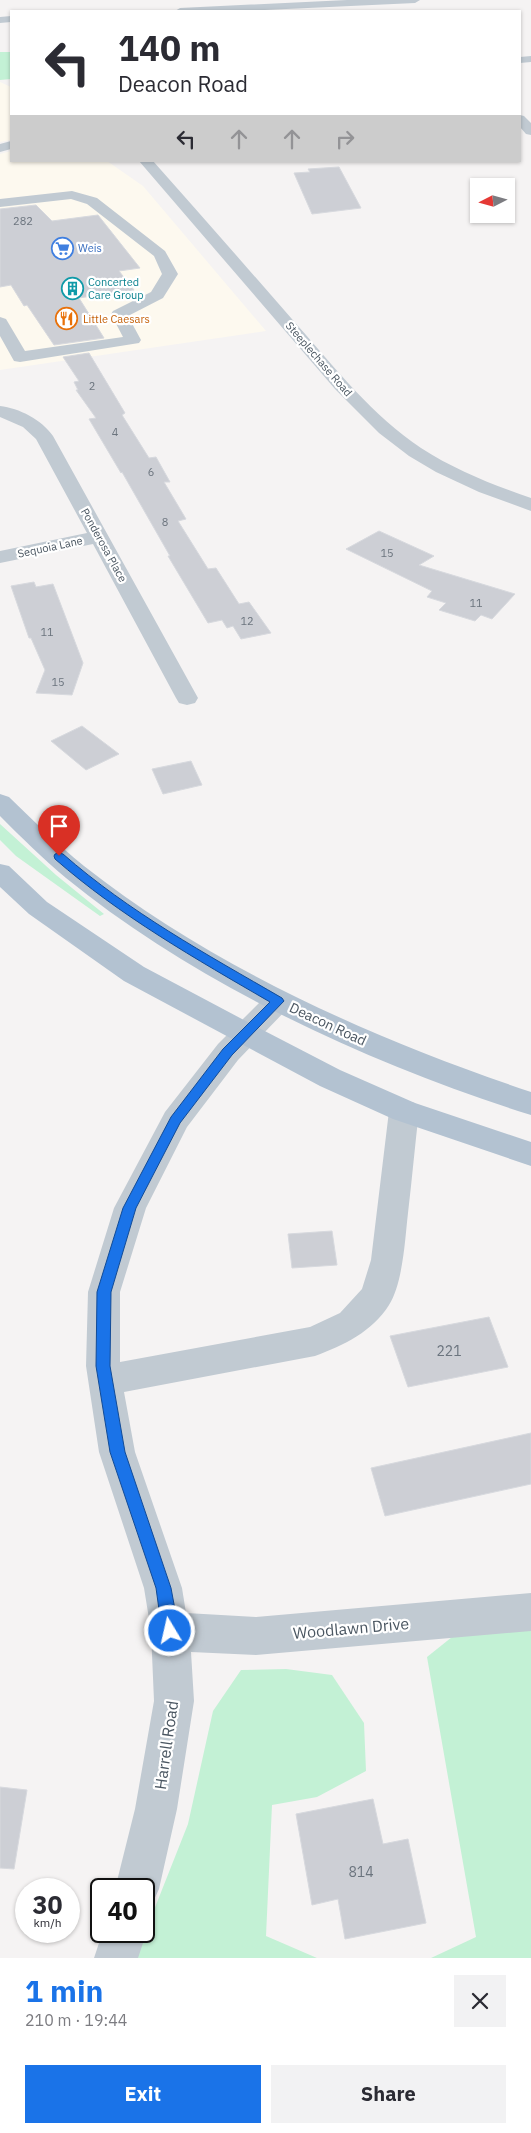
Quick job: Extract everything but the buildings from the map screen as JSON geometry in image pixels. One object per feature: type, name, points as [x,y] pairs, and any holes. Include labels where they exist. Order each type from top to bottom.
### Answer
[{"type":"main road","name":"Deacon Road","points":[[0,802],[86,880],[176,942],[278,1001],[348,1034],[434,1070],[531,1104]]},
{"type":"main road","points":[[0,872],[38,908],[134,974],[246,1034],[330,1078],[404,1111],[531,1154]]},
{"type":"street","points":[[199,10],[414,0]]},
{"type":"street","points":[[521,120],[531,131]]},
{"type":"street","name":"Steeplechase Road","points":[[147,162],[341,385],[370,415],[416,452],[445,469],[479,485],[531,505]]},
{"type":"street","points":[[0,203],[72,195],[92,201],[160,254],[170,274],[157,295],[119,314],[133,340],[20,357],[0,322]]},
{"type":"street","name":"Ponderosa Place","points":[[1,411],[24,420],[37,428],[44,436],[188,698]]},
{"type":"street","name":"Sequoia Lane","points":[[0,557],[99,537]]},
{"type":"street","name":"Harrell Road","points":[[140,1878],[156,1809],[174,1701],[170,1631],[163,1588],[117,1452],[103,1366],[104,1292],[130,1208],[176,1120],[228,1052],[278,1001]]},
{"type":"street","points":[[105,1380],[315,1341],[352,1323],[377,1296],[387,1260],[404,1111]]},
{"type":"street","name":"Woodlawn Drive","points":[[170,1631],[256,1636],[531,1612]]},
{"type":"street","points":[[116,1958],[121,1943]]},
{"type":"shaded area","points":[[0,82],[10,87],[10,140],[0,142]]},
{"type":"shaded area","points":[[10,151],[10,162],[108,162],[143,186],[266,331],[0,370],[0,154]]},
{"type":"green space","points":[[0,52],[10,52],[10,79],[0,80]]},
{"type":"green space","points":[[0,824],[56,875],[104,914],[100,916],[16,856],[0,840]]},
{"type":"green space","points":[[531,1629],[531,1958],[431,1958],[476,1937],[427,1657],[452,1637]]},
{"type":"green space","points":[[286,1669],[332,1675],[364,1723],[366,1771],[317,1797],[272,1805],[266,1936],[317,1958],[135,1958],[141,1943],[155,1943],[155,1907],[188,1824],[213,1711],[241,1670]]},
{"type":"place","name":"Weis","points":[[62,248]]},
{"type":"place","name":"Concerted Care Group","points":[[72,288]]},
{"type":"place","name":"Little Caesars","points":[[67,319]]},
{"type":"route","points":[[59,856],[86,880],[176,942],[278,1001],[228,1052],[176,1120],[130,1208],[104,1292],[103,1366],[117,1452],[163,1588],[170,1631]]}]
